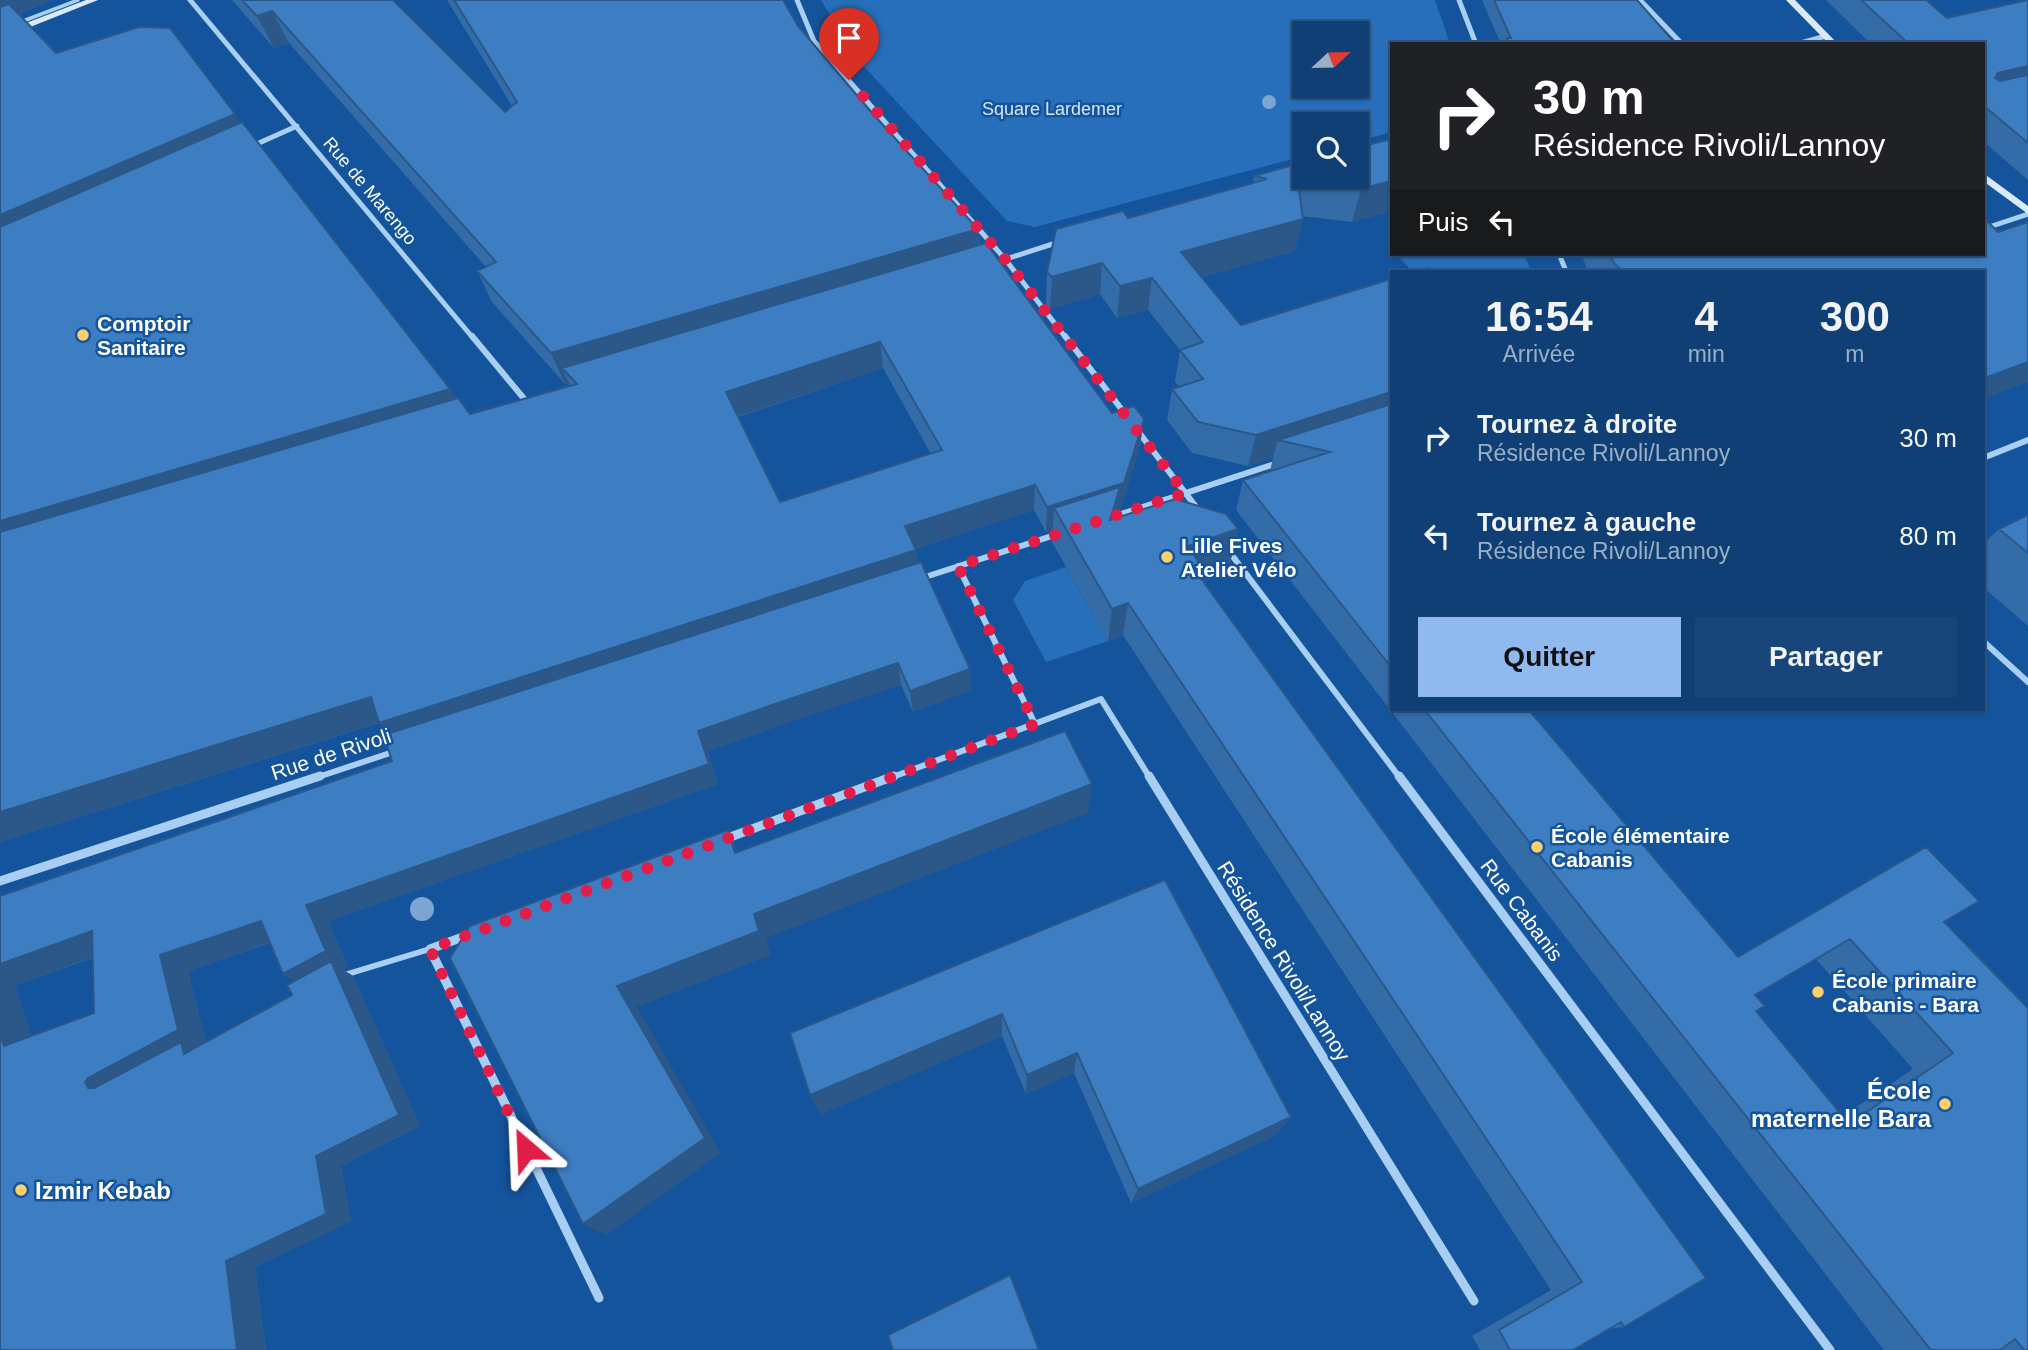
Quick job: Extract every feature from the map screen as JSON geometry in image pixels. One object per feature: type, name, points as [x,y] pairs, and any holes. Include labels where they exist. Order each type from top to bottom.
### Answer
[{"type":"street","points":[[0,36],[94,0]]},
{"type":"street","name":"Rue de Marengo","points":[[190,0],[526,401]]},
{"type":"street","points":[[797,0],[814,41],[1005,259],[1207,521]]},
{"type":"street","points":[[1459,0],[1475,42]]},
{"type":"street","points":[[1640,0],[1680,42]]},
{"type":"street","points":[[1790,0],[1832,42]]},
{"type":"street","points":[[1804,42],[1826,36]]},
{"type":"street","points":[[247,148],[297,126]]},
{"type":"street","points":[[1985,178],[2028,212]]},
{"type":"street","points":[[1985,228],[2028,212]]},
{"type":"street","points":[[993,263],[1069,239]]},
{"type":"street","points":[[512,405],[539,397]]},
{"type":"street","points":[[1985,457],[2028,440]]},
{"type":"street","points":[[1100,521],[1281,462]]},
{"type":"street","points":[[906,584],[1075,529]]},
{"type":"street","name":"Rue Cabanis","points":[[1222,542],[1756,1248],[1830,1350]]},
{"type":"street","points":[[958,566],[1035,724]]},
{"type":"street","points":[[1985,643],[2028,682]]},
{"type":"street","name":"Résidence Rivoli/Lannoy","points":[[713,844],[1101,699],[1474,1301]]},
{"type":"street","name":"Rue de Rivoli","points":[[0,881],[407,748]]},
{"type":"street","points":[[481,930],[430,949],[599,1298]]},
{"type":"lane","points":[[0,30],[78,0]]},
{"type":"lane","points":[[339,977],[351,971],[430,949]]},
{"type":"green space","name":"Square Lardemer","points":[[821,0],[1435,0],[1449,42],[1390,42],[1390,132],[1369,138],[1369,112],[1292,112],[1292,159],[1035,227],[1007,221],[857,59]]},
{"type":"green space","points":[[1398,256],[1525,256],[1531,270],[1411,270]]},
{"type":"green space","points":[[1066,567],[1108,641],[1046,662],[1013,600],[1025,581]]},
{"type":"building","points":[[242,0],[393,0],[505,112],[517,102],[454,0],[783,0],[798,26],[871,112],[978,229],[551,353],[477,271],[496,262],[272,11],[257,16]]},
{"type":"building","points":[[1494,0],[1637,0],[1674,42],[1508,42],[1507,38],[1511,38]]},
{"type":"building","points":[[1861,0],[1926,0],[1947,18],[2028,0],[2028,66],[1998,73],[1995,78],[2000,81],[2028,75],[2028,143],[1985,107],[1985,42],[1907,42]]},
{"type":"building","points":[[9,4],[56,53],[139,27],[170,28],[235,114],[0,215],[0,7]]},
{"type":"building","points":[[242,122],[450,389],[0,521],[0,227]]},
{"type":"building","points":[[1390,139],[1390,181],[1369,187],[1369,145]]},
{"type":"building","points":[[1292,165],[1292,189],[1299,189],[1303,219],[1181,252],[1241,325],[1390,279],[1390,392],[1256,435],[1198,422],[1172,389],[1203,379],[1180,350],[1203,342],[1152,278],[1120,286],[1102,263],[1052,277],[1047,272],[1056,229],[1123,211],[1128,218],[1267,179],[1254,176]]},
{"type":"building","points":[[1985,219],[1998,232],[2028,222],[2028,362],[1985,378],[1985,270],[1624,270],[1614,263],[1611,256],[1985,256]]},
{"type":"building","points":[[986,243],[1112,413],[1134,406],[1144,419],[1124,483],[1047,507],[1035,485],[905,526],[916,550],[379,723],[371,697],[0,812],[0,532],[458,398],[470,414],[577,384],[562,368]],"holes":[[[880,342],[942,450],[780,502],[726,392]]]},
{"type":"building","points":[[1390,404],[1390,666],[1243,480],[1330,452],[1278,440]]},
{"type":"building","points":[[1120,487],[1110,520],[1175,499],[1226,514],[1238,529],[1188,546],[1207,575],[1200,577],[1706,1278],[1624,1327],[1621,1322],[1573,1350],[1510,1350],[1499,1330],[1582,1282],[1128,603],[1112,609],[1054,508]]},
{"type":"building","points":[[2028,515],[2028,553],[1999,529]]},
{"type":"building","points":[[921,562],[970,669],[910,691],[898,663],[698,731],[709,764],[306,905],[326,951],[283,974],[261,921],[160,955],[178,1030],[88,1078],[85,1082],[88,1088],[94,1088],[181,1042],[184,1054],[292,995],[287,985],[331,961],[399,1115],[316,1156],[326,1214],[226,1261],[237,1350],[0,1350],[0,1033],[4,1046],[94,1013],[92,931],[0,964],[0,896],[392,761],[384,735]]},
{"type":"building","points":[[1426,711],[1530,711],[1738,957],[1926,847],[1979,901],[1944,922],[2028,1008],[2028,1350],[2024,1350],[2015,1339],[2000,1350],[1931,1350]],"holes":[[[1850,939],[1953,1053],[1849,1124],[1756,1011],[1765,1006],[1755,995]]]},
{"type":"building","points":[[1065,731],[1092,784],[754,914],[759,931],[617,986],[705,1138],[583,1224],[450,958],[470,926],[728,830],[735,853]]},
{"type":"building","points":[[1165,880],[1291,1117],[1138,1189],[1077,1053],[1027,1075],[1002,1014],[810,1095],[790,1033]]},
{"type":"building","points":[[1010,1275],[1039,1350],[893,1350],[888,1335]]},
{"type":"place","name":"Comptoir Sanitaire","points":[[83,335]]},
{"type":"place","name":"Lille Fives Atelier Vélo","points":[[1167,557]]},
{"type":"place","name":"École élémentaire Cabanis","points":[[1537,847]]},
{"type":"place","name":"École primaire Cabanis - Bara","points":[[1818,992]]},
{"type":"place","name":"École maternelle Bara","points":[[1945,1104]]},
{"type":"place","name":"Izmir Kebab","points":[[21,1190]]},
{"type":"route","points":[[526,1149],[430,949],[1035,724],[958,566],[1185,493],[1005,259],[849,80]]}]
